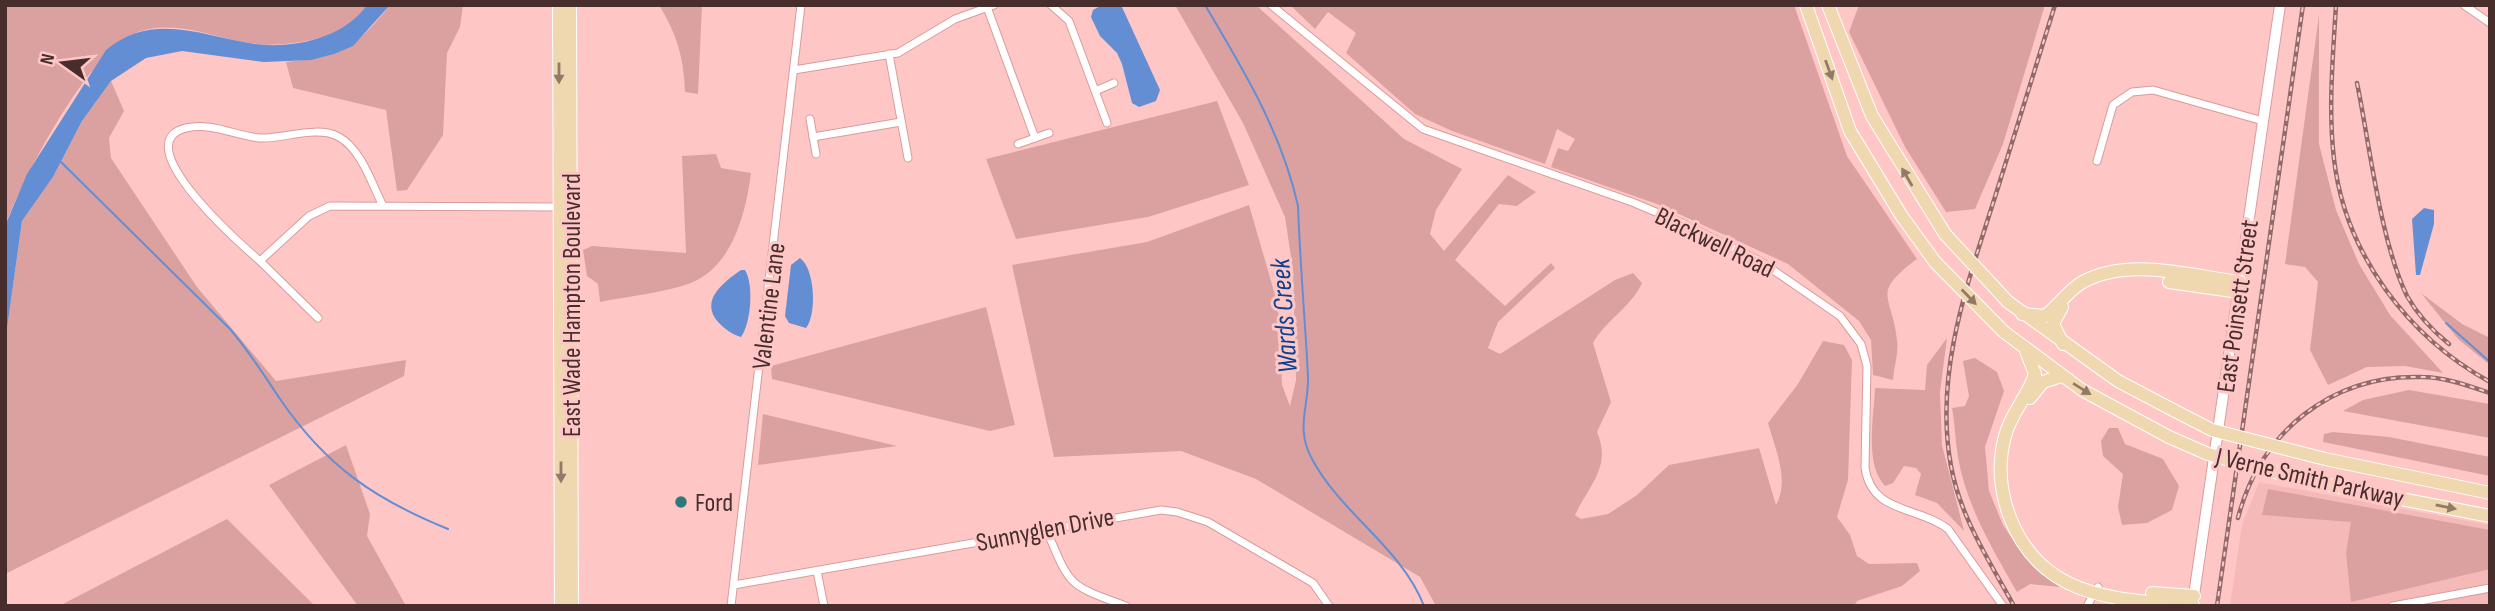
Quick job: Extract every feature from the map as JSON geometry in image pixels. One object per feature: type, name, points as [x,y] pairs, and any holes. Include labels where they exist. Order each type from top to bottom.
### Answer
[{"type":"main road","name":"East Wade Hampton Boulevard","points":[[559,5],[565,33]]},
{"type":"main road","name":"East Wade Hampton Boulevard","points":[[561,606],[565,33],[570,5]]},
{"type":"main road","name":"J Verne Smith Parkway","points":[[1805,5],[1850,131],[1901,215],[1935,262],[2026,351],[2061,376],[2169,438],[2208,454],[2307,481],[2490,516]]},
{"type":"main road","name":"J Verne Smith Parkway","points":[[1828,5],[1872,116],[1945,234],[2022,314],[2118,381],[2212,430],[2325,459],[2490,493]]},
{"type":"main road","name":"East Poinsett Street","points":[[2193,602],[2280,5]]},
{"type":"main road","name":"East Wade Hampton Boulevard","points":[[564,207],[572,606]]},
{"type":"main road","points":[[2022,314],[2045,316],[2074,288],[2099,275],[2115,271],[2146,270],[2240,287]]},
{"type":"main road","points":[[2063,344],[2055,331],[2054,318],[2072,297],[2098,282],[2130,276],[2240,287]]},
{"type":"main road","points":[[2026,351],[2035,374],[2005,435],[2000,470],[2006,505],[2019,537],[2034,558],[2061,580],[2097,591],[2193,602]]},
{"type":"main road","points":[[2061,376],[2043,382],[2020,414],[2008,454],[2009,491],[2022,528],[2043,556],[2066,574],[2097,591]]},
{"type":"street","name":"Valentine Lane","points":[[731,606],[801,5]]},
{"type":"street","points":[[1051,5],[1069,21],[1107,123]]},
{"type":"street","name":"Blackwell Road","points":[[1271,5],[1423,130],[1632,202],[1682,223],[1760,261],[1840,316],[1861,344],[1867,366],[1865,468],[1869,483],[1890,505],[1936,521],[1948,529],[2003,606]]},
{"type":"street","points":[[2463,5],[2490,23]]},
{"type":"street","points":[[794,70],[898,53],[955,19],[991,6],[1035,138]]},
{"type":"street","points":[[889,54],[908,158]]},
{"type":"street","points":[[1096,91],[1114,83]]},
{"type":"street","points":[[2097,162],[2113,104],[2132,92],[2153,90],[2263,121]]},
{"type":"street","points":[[810,119],[816,154]]},
{"type":"street","points":[[813,136],[901,122]]},
{"type":"street","points":[[318,318],[214,218],[172,164],[169,149],[179,130],[206,128],[260,138],[317,133],[335,135],[355,153],[382,204]]},
{"type":"street","points":[[1018,144],[1049,134]]},
{"type":"street","points":[[260,261],[319,210],[341,204],[564,207]]},
{"type":"street","name":"Sunnyglen Drive","points":[[734,586],[1144,510],[1193,516],[1312,583],[1329,606]]},
{"type":"street","points":[[1046,529],[1065,573],[1075,586],[1126,606]]},
{"type":"street","points":[[817,571],[824,606]]},
{"type":"street","points":[[2393,606],[2490,588]]},
{"type":"street","points":[[2087,606],[2097,591]]},
{"type":"shaded area","points":[[5,5],[367,5],[357,18],[338,31],[294,43],[258,44],[168,27],[138,32],[119,43],[79,88],[60,117],[26,178],[5,226]]},
{"type":"shaded area","points":[[390,5],[463,5],[460,27],[447,53],[443,135],[407,190],[397,191],[386,110],[293,88],[286,62],[321,57],[346,48],[357,41]]},
{"type":"shaded area","points":[[659,5],[702,5],[698,94],[685,92],[678,47],[671,26]]},
{"type":"shaded area","points":[[1175,5],[1256,5],[1404,139],[1462,169],[1436,210],[1430,234],[1444,251],[1508,175],[1536,192],[1517,206],[1499,204],[1455,260],[1505,306],[1551,263],[1555,268],[1498,322],[1488,348],[1500,354],[1615,280],[1633,273],[1642,283],[1632,299],[1593,343],[1611,402],[1597,432],[1601,444],[1600,466],[1575,515],[1581,519],[1608,514],[1637,495],[1669,465],[1759,448],[1776,505],[1782,485],[1768,423],[1798,384],[1823,341],[1844,345],[1852,360],[1848,480],[1837,517],[1850,535],[1857,556],[1869,564],[1917,563],[1920,571],[1902,586],[1857,601],[1854,606],[1436,606],[1420,577],[1256,479],[1181,451],[1054,457],[1012,265],[1147,242],[1249,205],[1278,305],[1282,385],[1290,406],[1296,380],[1293,270],[1285,217],[1243,123]]},
{"type":"shaded area","points":[[1290,5],[1794,5],[1847,156],[1917,259],[1893,280],[1889,288],[1897,345],[1893,380],[1873,375],[1871,340],[1859,321],[1788,264],[1657,204],[1551,167],[1558,148],[1568,151],[1575,139],[1557,129],[1545,164],[1452,131],[1415,114],[1346,53],[1356,33],[1328,12],[1315,29]]},
{"type":"shaded area","points":[[1859,5],[2045,5],[2003,144],[1975,209],[1946,212],[1905,147],[1849,32]]},
{"type":"shaded area","points":[[2319,15],[2319,144],[2336,210],[2359,264],[2390,315],[2443,373],[2405,366],[2367,367],[2328,385],[2310,350],[2318,282],[2305,267],[2285,264]]},
{"type":"shaded area","points":[[111,81],[124,111],[109,138],[111,158],[197,287],[276,381],[406,360],[404,376],[5,574],[5,343],[22,221],[53,177],[82,121]]},
{"type":"shaded area","points":[[1217,101],[1249,185],[1148,217],[1016,239],[986,159]]},
{"type":"shaded area","points":[[716,154],[721,168],[751,173],[741,220],[727,251],[717,264],[691,283],[600,302],[598,284],[587,276],[583,250],[592,246],[686,253],[682,156]]},
{"type":"shaded area","points":[[2421,293],[2462,324],[2490,338],[2490,365],[2458,339]]},
{"type":"shaded area","points":[[986,307],[1015,425],[990,431],[772,379],[771,366]]},
{"type":"shaded area","points":[[1947,338],[1940,392],[1942,445],[1964,531],[1937,503],[1915,495],[1921,474],[1916,468],[1904,466],[1893,483],[1885,486],[1878,477],[1872,453],[1875,388],[1925,390],[1927,365]]},
{"type":"shaded area","points":[[1975,358],[1997,372],[2004,391],[1985,447],[1989,491],[2003,525],[2024,556],[2060,587],[2030,584],[2017,592],[1982,527],[1967,492],[1958,457],[1952,408],[1965,406],[1969,396],[1963,361]]},
{"type":"shaded area","points":[[2409,390],[2490,404],[2490,438],[2343,411],[2363,400]]},
{"type":"shaded area","points":[[763,414],[897,446],[758,465]]},
{"type":"shaded area","points":[[2109,428],[2118,428],[2125,444],[2163,459],[2179,486],[2172,510],[2147,523],[2122,525],[2118,507],[2123,474],[2103,456],[2101,441]]},
{"type":"shaded area","points":[[2333,432],[2389,437],[2490,457],[2490,476],[2323,442],[2324,434]]},
{"type":"shaded area","points":[[346,445],[370,514],[367,536],[406,606],[358,606],[269,485]]},
{"type":"shaded area","points":[[2259,482],[2490,525],[2490,606],[2230,606],[2242,525]]},
{"type":"shaded area","points":[[2268,489],[2490,530],[2490,569],[2351,602],[2346,553],[2351,522],[2262,515]]},
{"type":"shaded area","points":[[227,519],[315,606],[59,606]]},
{"type":"water","points":[[367,5],[390,5],[353,46],[334,54],[311,60],[264,62],[182,51],[146,58],[111,81],[82,121],[53,177],[22,221],[5,343],[5,226],[27,174],[106,50],[123,38],[141,31],[160,29],[197,32],[255,44],[302,43],[345,26]]},
{"type":"water","points":[[1102,5],[1121,5],[1160,90],[1156,101],[1139,107],[1132,103],[1117,53],[1100,36],[1091,17],[1093,10]]},
{"type":"water","points":[[2424,208],[2434,210],[2434,224],[2420,275],[2416,275],[2412,219]]},
{"type":"water","points":[[800,258],[809,272],[813,292],[812,313],[806,328],[789,323],[785,316],[791,265]]},
{"type":"water","points":[[741,270],[745,270],[748,277],[750,294],[749,314],[741,337],[718,322],[711,306],[712,299],[721,286]]},
{"type":"waterway","name":"Wards Creek","points":[[1205,5],[1247,77],[1272,127],[1298,206],[1308,376],[1304,418],[1307,448],[1324,479],[1401,566],[1424,606]]},
{"type":"waterway","points":[[61,162],[230,329],[297,423],[334,462],[374,492],[421,518],[448,529]]},
{"type":"waterway","points":[[2446,323],[2490,362]]},
{"type":"railway","points":[[2014,606],[1977,539],[1955,485],[1947,432],[1947,398],[1950,364],[1964,297],[2055,5]]},
{"type":"railway","points":[[2217,606],[2303,5]]},
{"type":"railway","points":[[2336,5],[2332,140],[2340,194],[2351,228],[2385,289],[2408,317],[2433,342],[2490,382]]},
{"type":"railway","points":[[2357,83],[2383,221],[2398,273],[2407,296],[2416,309],[2431,328],[2449,344]]},
{"type":"railway","points":[[2238,518],[2263,459],[2282,435],[2304,414],[2330,398],[2358,386],[2389,379],[2422,377],[2448,380],[2490,393]]},
{"type":"place","name":"Ford","points":[[681,502]]}]
